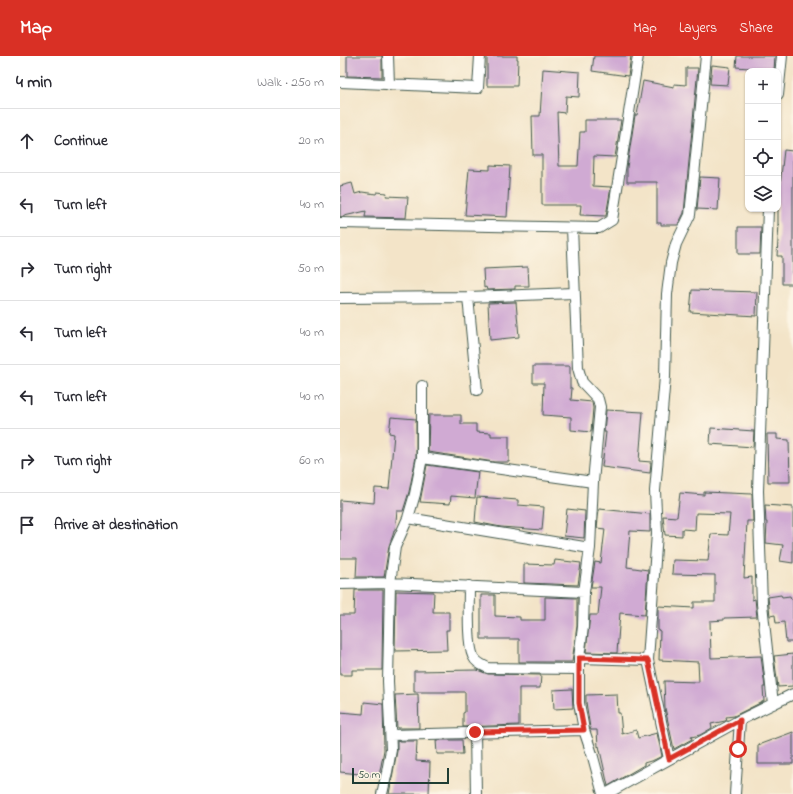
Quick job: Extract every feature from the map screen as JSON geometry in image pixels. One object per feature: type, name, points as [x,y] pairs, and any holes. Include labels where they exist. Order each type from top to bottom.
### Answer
[{"type":"street","points":[[388,56],[389,85]]},
{"type":"street","points":[[340,82],[478,88],[480,56]]},
{"type":"street","points":[[340,223],[599,228],[612,220],[638,56]]},
{"type":"street","points":[[669,759],[648,660],[657,533],[655,491],[666,377],[667,294],[671,263],[676,244],[690,215],[706,56]]},
{"type":"street","points":[[781,68],[782,56]]},
{"type":"street","points":[[768,212],[758,491],[762,604],[773,704]]},
{"type":"street","points":[[572,228],[578,368],[582,382],[598,399],[600,407],[593,482],[590,548],[584,592],[583,627],[579,658],[579,703],[584,730],[603,794]]},
{"type":"street","points":[[340,298],[468,297],[574,293]]},
{"type":"street","points":[[468,297],[477,390]]},
{"type":"street","points":[[382,794],[391,750],[388,681],[390,583],[395,547],[408,518],[415,494],[422,458],[422,386]]},
{"type":"street","points":[[422,458],[593,482]]},
{"type":"street","points":[[408,518],[590,548]]},
{"type":"street","points":[[340,584],[390,583],[584,592]]},
{"type":"street","points":[[469,586],[470,645],[473,657],[479,664],[488,668],[579,669]]},
{"type":"street","points":[[579,658],[648,660]]},
{"type":"street","points":[[606,794],[740,720],[793,694]]},
{"type":"street","points":[[735,794],[740,720]]},
{"type":"street","points":[[391,735],[584,730]]},
{"type":"street","points":[[475,732],[476,794]]},
{"type":"building","points":[[347,56],[382,56],[382,77],[347,76]]},
{"type":"building","points":[[487,56],[517,56],[517,86],[487,86]]},
{"type":"building","points":[[594,56],[631,56],[628,76],[592,71]]},
{"type":"building","points":[[737,56],[775,56],[774,68],[736,67]]},
{"type":"building","points":[[712,65],[730,67],[728,85],[710,84]]},
{"type":"building","points":[[686,68],[698,68],[684,213],[678,225],[661,225],[661,223],[657,223],[657,182],[627,182],[627,167],[635,115],[637,115],[643,81],[674,87],[674,84],[686,85]]},
{"type":"building","points":[[543,69],[580,72],[579,97],[566,96],[565,113],[557,112],[559,166],[578,166],[580,132],[585,132],[585,120],[621,120],[615,157],[594,156],[593,186],[611,187],[606,216],[580,215],[581,205],[542,205],[542,155],[533,155],[532,116],[540,116]]},
{"type":"building","points":[[784,150],[793,151],[793,284],[782,284],[782,256],[777,256],[779,224],[778,226],[778,212],[781,212],[781,176]]},
{"type":"building","points":[[490,165],[510,166],[507,217],[465,215],[469,169],[490,170]]},
{"type":"building","points":[[700,177],[720,178],[718,210],[697,209]]},
{"type":"building","points":[[352,183],[355,194],[362,192],[376,194],[377,192],[387,193],[386,196],[408,197],[406,218],[365,217],[366,211],[340,217],[340,186]]},
{"type":"building","points":[[738,227],[761,227],[760,254],[738,254]]},
{"type":"building","points":[[528,267],[529,286],[515,286],[515,289],[487,290],[486,287],[484,288],[483,269]]},
{"type":"building","points":[[692,290],[757,292],[756,316],[690,312]]},
{"type":"building","points":[[516,302],[519,337],[490,340],[488,303]]},
{"type":"building","points":[[533,366],[570,366],[570,388],[572,388],[571,400],[592,402],[591,432],[571,430],[571,417],[543,415],[544,383],[533,383]]},
{"type":"building","points":[[606,410],[643,412],[639,461],[651,462],[650,473],[602,467],[606,432],[604,432]]},
{"type":"building","points":[[429,415],[461,415],[461,424],[476,424],[476,432],[491,433],[491,436],[509,436],[509,462],[494,462],[428,452]]},
{"type":"building","points":[[391,417],[416,419],[416,457],[409,492],[403,511],[397,511],[395,530],[389,546],[384,577],[356,577],[357,558],[340,558],[340,500],[374,503],[375,488],[389,489],[394,434],[389,433]]},
{"type":"building","points":[[711,428],[754,431],[753,447],[710,444]]},
{"type":"building","points":[[767,434],[777,434],[777,439],[789,440],[790,482],[768,482]]},
{"type":"building","points":[[427,465],[478,472],[475,498],[451,496],[450,504],[420,502]]},
{"type":"building","points":[[704,492],[752,494],[753,521],[747,521],[744,578],[752,577],[752,600],[755,599],[757,617],[724,618],[724,620],[710,621],[711,658],[761,656],[765,687],[763,687],[764,701],[734,716],[726,717],[727,720],[725,721],[711,724],[712,728],[700,735],[691,737],[692,739],[674,749],[665,708],[664,681],[699,682],[698,662],[659,660],[660,631],[658,630],[658,606],[694,608],[694,602],[715,602],[715,575],[672,574],[673,560],[708,561],[711,534],[728,535],[730,514],[696,513],[695,530],[682,529],[682,536],[665,535],[663,516],[677,517],[680,493],[704,495]]},
{"type":"building","points":[[477,497],[518,500],[518,505],[544,507],[542,530],[501,527],[475,522]]},
{"type":"building","points":[[765,505],[793,507],[793,563],[780,561],[783,545],[766,543],[767,522]]},
{"type":"building","points":[[567,509],[585,511],[584,538],[564,536]]},
{"type":"building","points":[[599,509],[650,514],[650,532],[630,531],[627,567],[648,570],[645,615],[620,613],[617,653],[586,652],[590,615],[598,615],[601,587],[591,587],[595,562],[601,563],[605,529],[597,528]]},
{"type":"building","points":[[555,560],[581,563],[578,585],[524,583],[524,564],[554,565]]},
{"type":"building","points":[[355,590],[383,590],[382,670],[352,670],[352,675],[340,675],[340,615],[354,615]]},
{"type":"building","points":[[396,591],[434,592],[433,612],[449,612],[449,630],[446,630],[447,650],[395,651]]},
{"type":"building","points":[[481,595],[495,595],[495,616],[520,617],[520,620],[545,620],[545,597],[577,598],[577,626],[572,662],[519,662],[519,639],[481,639]]},
{"type":"building","points":[[781,595],[782,597],[790,596],[791,599],[793,599],[793,642],[786,642],[784,622],[776,623],[775,615],[770,616],[768,597]]},
{"type":"building","points":[[793,654],[793,686],[778,687],[774,656]]},
{"type":"building","points":[[477,670],[488,674],[541,675],[540,688],[519,688],[519,725],[463,727],[465,692],[414,692],[414,671]]},
{"type":"building","points":[[572,689],[573,708],[554,709],[553,690]]},
{"type":"building","points":[[418,694],[419,728],[397,728],[395,695]]},
{"type":"building","points":[[617,694],[618,713],[620,713],[622,734],[636,730],[638,738],[657,733],[662,756],[644,763],[644,765],[608,786],[599,746],[598,747],[597,730],[591,730],[590,728],[586,695]]},
{"type":"building","points":[[364,702],[383,704],[384,750],[379,776],[340,772],[340,712],[363,714]]},
{"type":"building","points":[[793,732],[793,764],[758,764],[758,745]]},
{"type":"building","points":[[436,740],[462,740],[463,754],[437,754]]},
{"type":"building","points":[[397,741],[417,741],[416,761],[430,762],[429,794],[389,794],[397,751]]},
{"type":"route","points":[[475,732],[584,730],[579,703],[579,658],[648,660],[669,759],[740,720],[738,749]]}]
